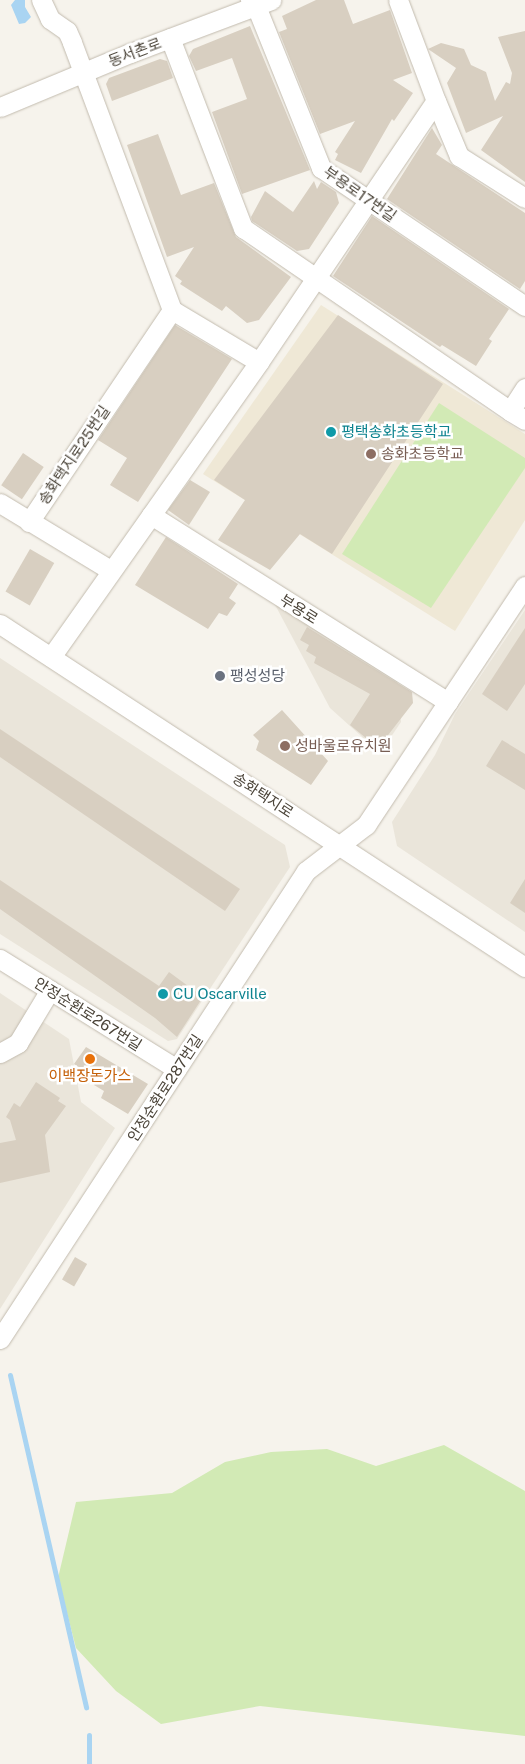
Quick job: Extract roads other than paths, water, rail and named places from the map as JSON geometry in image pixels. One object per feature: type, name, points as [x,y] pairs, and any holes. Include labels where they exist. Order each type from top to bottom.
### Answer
[{"type":"street","points":[[41,0],[50,19],[67,32],[172,310],[259,362]]},
{"type":"street","points":[[398,0],[459,156],[525,198]]},
{"type":"street","name":"동서촌로","points":[[0,107],[82,72],[259,2]]},
{"type":"street","name":"부용로17번길","points":[[259,2],[320,168],[525,306]]},
{"type":"street","points":[[170,38],[244,228],[518,415],[525,388]]},
{"type":"street","points":[[51,656],[110,570],[259,362],[436,101]]},
{"type":"street","name":"송화택지로25번길","points":[[29,522],[172,310]]},
{"type":"street","points":[[0,503],[110,570]]},
{"type":"street","name":"부용로","points":[[151,515],[448,702]]},
{"type":"street","points":[[338,844],[366,825],[525,586]]},
{"type":"street","name":"송화택지로","points":[[0,624],[525,967]]},
{"type":"street","name":"안정순환로287번길","points":[[0,1339],[306,871],[338,844]]},
{"type":"street","name":"안정순환로267번길","points":[[0,959],[177,1069]]},
{"type":"street","points":[[0,1053],[18,1043],[50,990]]},
{"type":"water","points":[[15,0],[25,0],[25,7],[31,17],[25,23],[19,24],[11,5]]},
{"type":"waterway","points":[[10,1375],[86,1707]]},
{"type":"waterway","points":[[89,1735],[89,1764]]},
{"type":"place","name":"평택송화초등학교","points":[[331,432]]},
{"type":"place","name":"송화초등학교","points":[[371,454]]},
{"type":"place","name":"팽성성당","points":[[220,676]]},
{"type":"place","name":"성바울로유치원","points":[[285,746]]},
{"type":"place","name":"CU Oscarville","points":[[163,994]]},
{"type":"place","name":"이백장돈가스","points":[[90,1059]]}]
